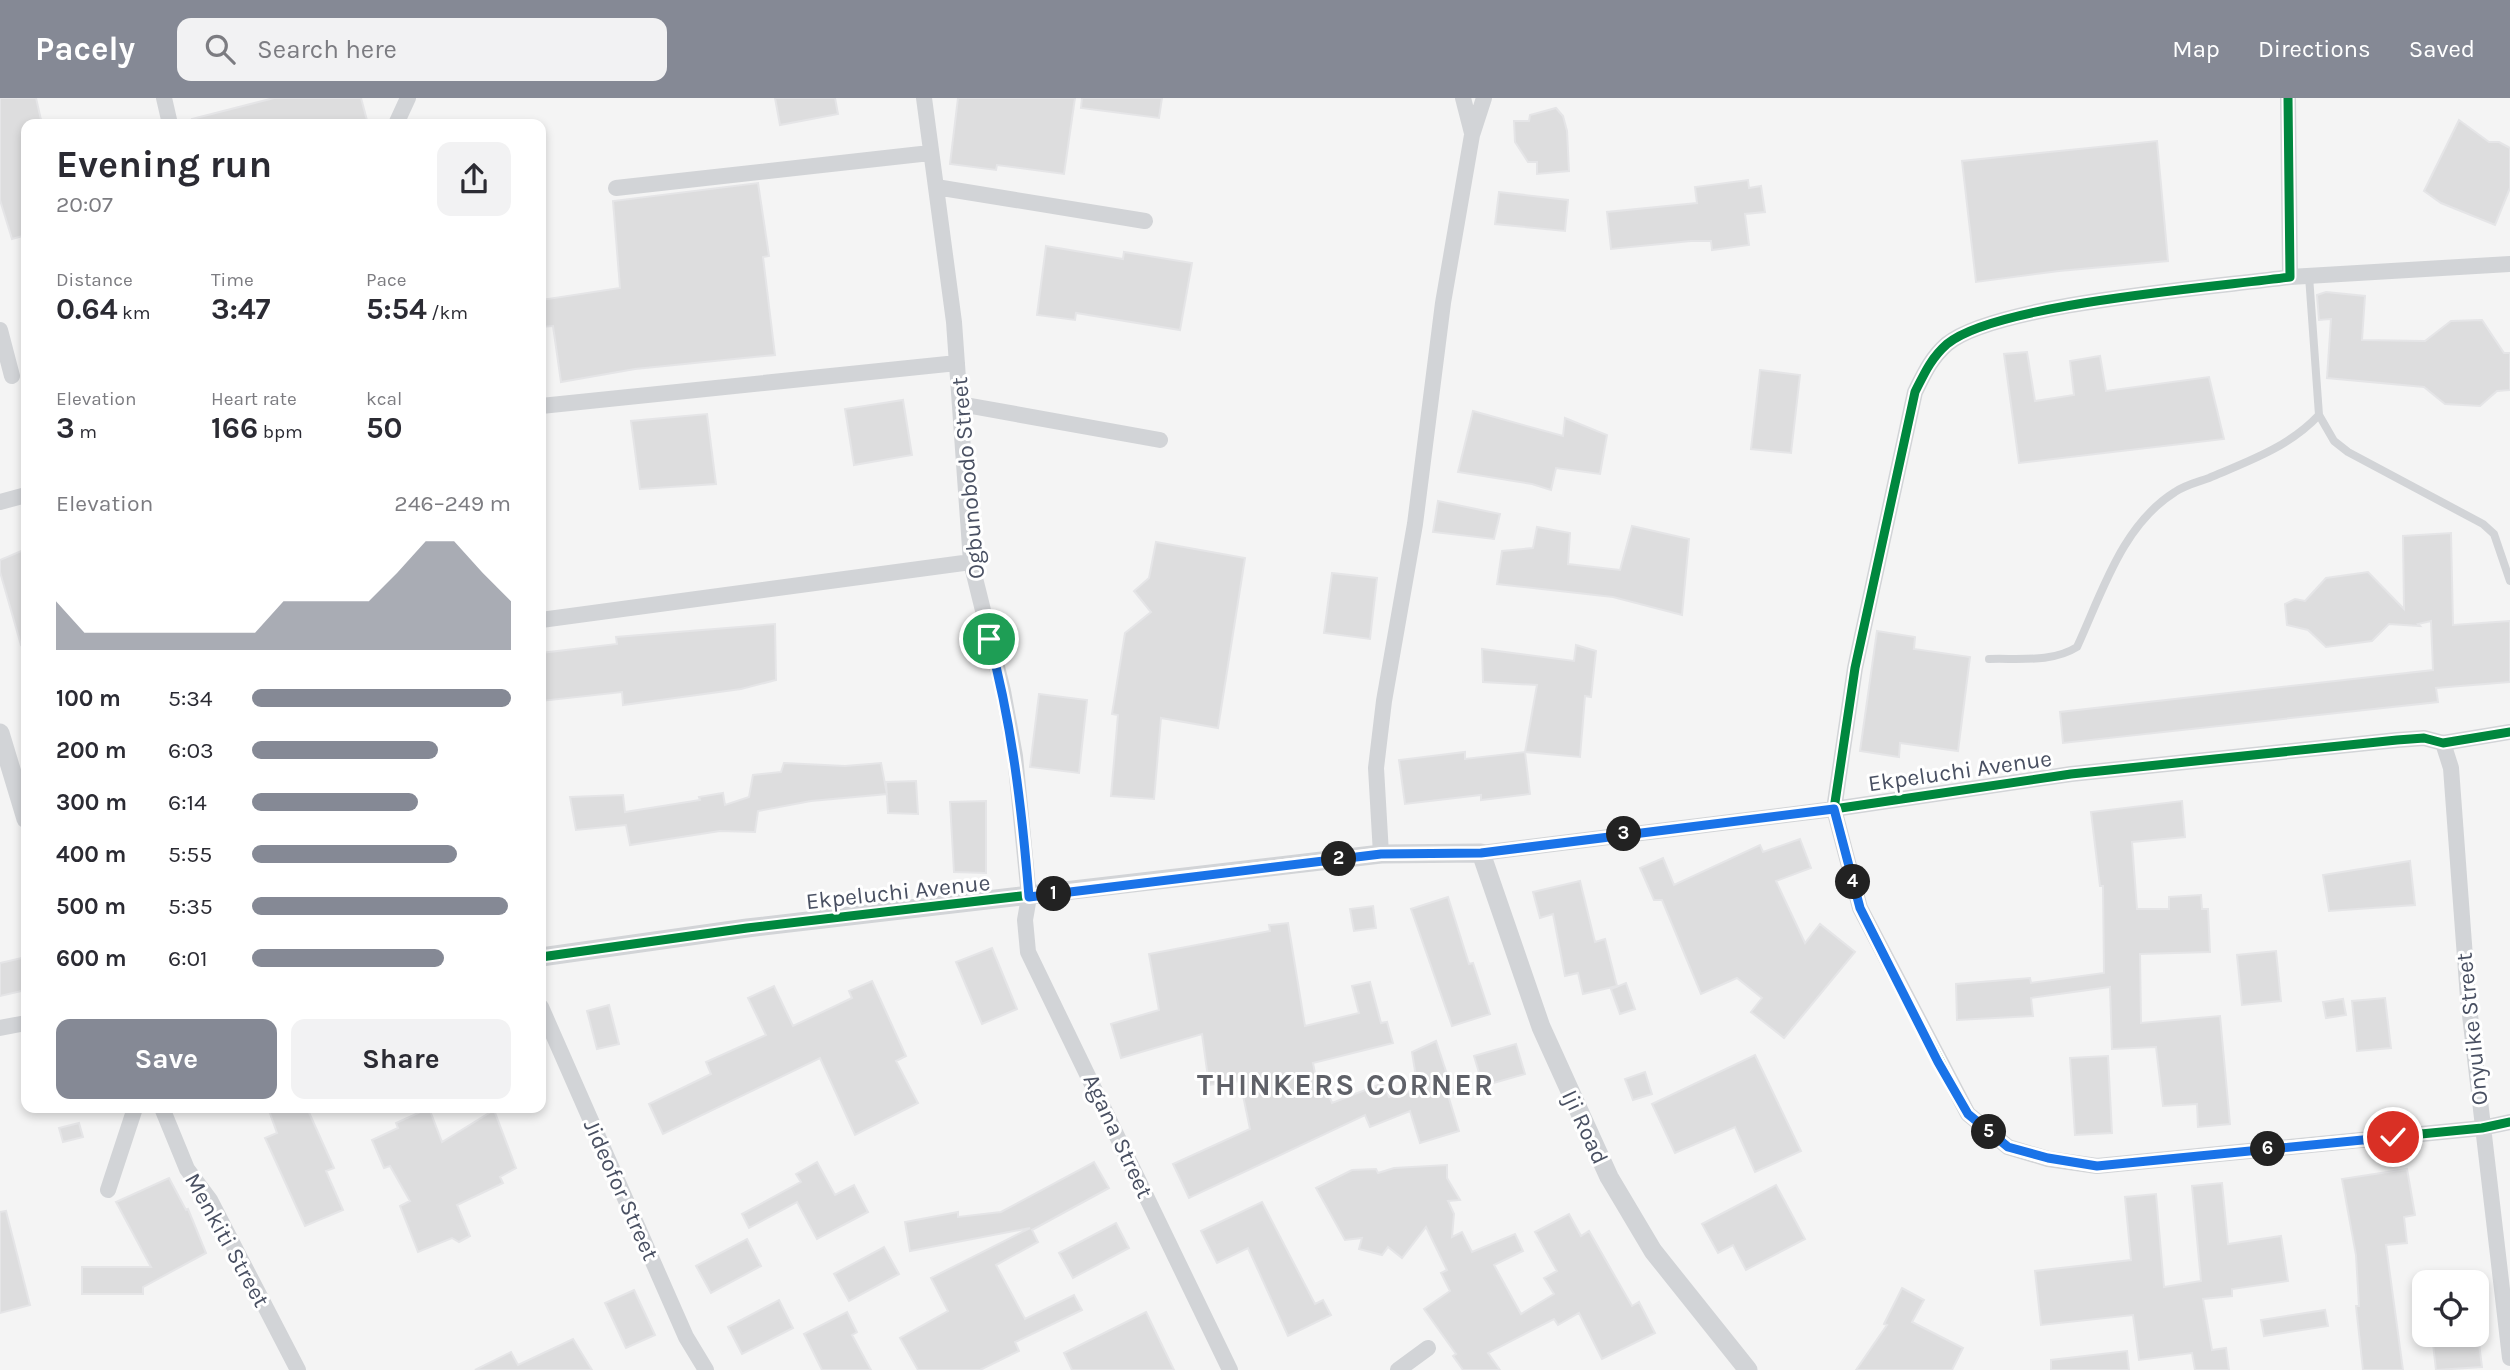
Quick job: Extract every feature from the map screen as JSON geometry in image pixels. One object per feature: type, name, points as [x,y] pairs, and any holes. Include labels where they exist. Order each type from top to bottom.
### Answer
[{"type":"street","points":[[163,98],[169,119]]},
{"type":"street","points":[[398,119],[408,98]]},
{"type":"street","name":"Ogbunobodo Street","points":[[924,98],[957,363],[971,562],[1003,691],[1015,756],[1029,897]]},
{"type":"street","points":[[1463,98],[1472,135]]},
{"type":"street","points":[[1381,854],[1376,768],[1384,701],[1415,524],[1443,303],[1472,135],[1484,98]]},
{"type":"street","points":[[2288,98],[2290,277]]},
{"type":"street","points":[[616,188],[930,153]]},
{"type":"street","points":[[936,187],[1145,221]]},
{"type":"street","points":[[2510,264],[2290,277],[2070,306],[1994,322],[1949,342],[1928,363],[1915,392],[1855,668],[1834,809],[1860,908],[1938,1062],[1968,1114],[2008,1147],[2048,1158],[2097,1166],[2482,1128],[2510,1122]]},
{"type":"street","points":[[0,330],[12,376]]},
{"type":"street","points":[[546,405],[957,363]]},
{"type":"street","points":[[960,404],[1160,440]]},
{"type":"street","points":[[0,502],[21,496]]},
{"type":"street","points":[[546,619],[971,562]]},
{"type":"street","name":"Ekpeluchi Avenue","points":[[546,956],[747,928],[1381,854],[1481,853],[1834,809],[2071,774],[2398,740],[2424,738],[2443,743],[2510,732]]},
{"type":"street","points":[[0,733],[21,802]]},
{"type":"street","name":"Onyuike Street","points":[[2443,743],[2451,768],[2468,998],[2510,1358]]},
{"type":"street","name":"Iji Road","points":[[1481,853],[1541,1027],[1609,1177],[1653,1251],[1748,1370]]},
{"type":"street","name":"Agana Street","points":[[1029,897],[1025,920],[1028,952],[1230,1370]]},
{"type":"street","name":"Jideofor Street","points":[[546,1018],[686,1337],[706,1370]]},
{"type":"street","points":[[0,1028],[21,1024]]},
{"type":"street","points":[[108,1190],[133,1113]]},
{"type":"street","name":"Menkiti Street","points":[[164,1113],[187,1168],[211,1200],[298,1370]]},
{"type":"street","points":[[1398,1370],[1428,1348]]},
{"type":"lane","points":[[2309,276],[2319,415],[2334,441],[2348,452],[2483,524],[2494,534],[2510,582]]},
{"type":"lane","points":[[1989,659],[2052,658],[2077,647],[2117,560],[2133,531],[2152,509],[2176,490],[2279,448],[2305,431],[2319,415]]},
{"type":"building","points":[[0,98],[36,98],[41,119],[21,119],[21,236],[12,239],[0,200]]},
{"type":"building","points":[[274,98],[361,98],[367,119],[192,119]]},
{"type":"building","points":[[775,98],[835,98],[838,114],[780,125]]},
{"type":"building","points":[[958,98],[1075,98],[1064,174],[997,165],[996,170],[950,164]]},
{"type":"building","points":[[1082,98],[1162,98],[1159,118],[1081,108]]},
{"type":"building","points":[[1556,108],[1563,116],[1567,131],[1569,171],[1537,174],[1537,162],[1528,162],[1515,142],[1514,121],[1529,121],[1530,115]]},
{"type":"building","points":[[2459,120],[2489,142],[2499,142],[2510,148],[2510,188],[2495,225],[2441,203],[2424,191]]},
{"type":"building","points":[[2157,141],[2168,261],[1976,282],[1962,161]]},
{"type":"building","points":[[1748,180],[1749,188],[1761,186],[1765,212],[1745,214],[1749,245],[1712,250],[1711,241],[1691,241],[1611,249],[1607,212],[1697,203],[1695,187]]},
{"type":"building","points":[[758,183],[769,256],[763,257],[775,355],[635,369],[561,382],[553,326],[546,327],[546,299],[620,288],[613,201]]},
{"type":"building","points":[[1499,192],[1568,200],[1565,231],[1495,224]]},
{"type":"building","points":[[1046,246],[1123,259],[1124,252],[1192,263],[1180,330],[1076,313],[1075,320],[1037,315]]},
{"type":"building","points":[[2326,292],[2365,296],[2362,340],[2425,341],[2451,321],[2482,320],[2504,353],[2510,353],[2510,390],[2497,391],[2480,406],[2445,404],[2424,387],[2327,378],[2331,319],[2319,320],[2317,295]]},
{"type":"building","points":[[2027,352],[2035,401],[2074,395],[2070,361],[2100,356],[2106,391],[2209,377],[2224,439],[2019,463],[2004,354]]},
{"type":"building","points":[[1760,370],[1800,375],[1791,453],[1751,449]]},
{"type":"building","points":[[903,400],[912,455],[854,465],[845,409]]},
{"type":"building","points":[[1473,411],[1563,436],[1565,418],[1607,435],[1600,474],[1556,468],[1551,490],[1532,484],[1458,472]]},
{"type":"building","points":[[707,414],[716,484],[640,489],[631,421]]},
{"type":"building","points":[[1438,501],[1500,514],[1494,539],[1433,532]]},
{"type":"building","points":[[1632,526],[1689,539],[1682,615],[1613,597],[1497,584],[1502,551],[1533,548],[1537,527],[1570,533],[1568,564],[1620,570]]},
{"type":"building","points":[[2451,533],[2453,625],[2510,621],[2510,682],[2436,688],[2438,702],[2063,743],[2060,712],[2433,670],[2431,621],[2418,624],[2420,626],[2389,624],[2372,641],[2326,647],[2308,630],[2287,625],[2285,604],[2295,599],[2305,601],[2326,578],[2368,572],[2404,609],[2403,536]]},
{"type":"building","points":[[1156,542],[1245,558],[1218,728],[1161,718],[1154,799],[1111,796],[1118,715],[1112,714],[1125,633],[1151,612],[1134,591],[1149,578]]},
{"type":"building","points":[[21,551],[21,645],[0,572],[0,560]]},
{"type":"building","points":[[1332,573],[1377,578],[1370,639],[1324,633]]},
{"type":"building","points":[[775,624],[776,680],[741,689],[623,705],[622,692],[546,700],[546,652],[617,644],[616,637]]},
{"type":"building","points":[[1877,631],[1915,637],[1914,649],[1970,657],[1958,751],[1900,743],[1899,757],[1860,751]]},
{"type":"building","points":[[1576,645],[1596,651],[1591,697],[1585,696],[1580,757],[1525,752],[1537,685],[1483,682],[1482,649],[1574,661]]},
{"type":"building","points":[[1039,694],[1087,700],[1079,773],[1030,767]]},
{"type":"building","points":[[1465,752],[1465,759],[1525,752],[1530,794],[1481,800],[1481,795],[1405,804],[1399,760]]},
{"type":"building","points":[[784,763],[845,766],[881,763],[887,794],[811,801],[758,811],[755,832],[720,831],[630,845],[626,825],[576,830],[570,797],[623,795],[625,812],[700,800],[699,797],[723,793],[725,805],[749,797],[753,775],[781,772]]},
{"type":"building","points":[[916,781],[918,814],[888,813],[886,782]]},
{"type":"building","points":[[986,801],[986,873],[954,872],[950,802]]},
{"type":"building","points":[[2182,801],[2185,837],[2132,842],[2137,909],[2169,909],[2169,897],[2201,895],[2202,909],[2208,909],[2210,952],[2140,954],[2141,1023],[2220,1016],[2230,1124],[2198,1127],[2197,1104],[2163,1106],[2156,1047],[2112,1049],[2110,987],[2031,998],[2033,1016],[1957,1020],[1956,984],[2030,978],[2031,983],[2104,973],[2103,886],[2100,886],[2091,812]]},
{"type":"building","points":[[1800,839],[1811,868],[1776,881],[1805,943],[1820,924],[1855,952],[1784,1038],[1751,1012],[1762,998],[1737,978],[1701,994],[1662,900],[1654,900],[1640,868],[1663,858],[1674,885],[1760,845],[1763,852]]},
{"type":"building","points":[[2410,861],[2415,905],[2329,911],[2323,875]]},
{"type":"building","points":[[1580,881],[1595,942],[1605,939],[1617,986],[1583,994],[1578,973],[1565,976],[1553,914],[1540,918],[1533,892]]},
{"type":"building","points":[[1448,897],[1469,964],[1473,963],[1490,1014],[1452,1026],[1411,909]]},
{"type":"building","points":[[1373,906],[1376,928],[1354,931],[1350,909]]},
{"type":"building","points":[[1288,923],[1305,1026],[1359,1013],[1352,986],[1370,982],[1381,1023],[1387,1022],[1393,1043],[1313,1063],[1319,1094],[1327,1091],[1332,1103],[1383,1083],[1389,1097],[1418,1090],[1412,1052],[1436,1041],[1453,1093],[1448,1095],[1459,1131],[1420,1143],[1410,1111],[1370,1127],[1365,1115],[1189,1198],[1173,1164],[1250,1129],[1240,1081],[1209,1085],[1202,1034],[1121,1058],[1111,1024],[1159,1010],[1149,954],[1270,931],[1269,925]]},
{"type":"building","points":[[992,948],[1017,1009],[982,1024],[956,962]]},
{"type":"building","points":[[2276,951],[2281,1001],[2242,1005],[2237,955]]},
{"type":"building","points":[[21,958],[21,991],[0,996],[0,963]]},
{"type":"building","points":[[872,981],[906,1056],[896,1061],[918,1103],[855,1135],[820,1058],[663,1134],[649,1104],[711,1074],[706,1062],[766,1035],[748,998],[774,986],[793,1026],[852,998],[849,991]]},
{"type":"building","points":[[1626,983],[1635,1009],[1620,1014],[1611,989]]},
{"type":"building","points":[[2385,998],[2391,1048],[2357,1051],[2352,1001]]},
{"type":"building","points":[[2343,999],[2346,1015],[2326,1018],[2323,1002]]},
{"type":"building","points":[[609,1005],[619,1044],[597,1049],[587,1011]]},
{"type":"building","points":[[1516,1044],[1525,1074],[1483,1086],[1474,1056]]},
{"type":"building","points":[[1755,1055],[1801,1151],[1755,1172],[1735,1127],[1675,1153],[1652,1104]]},
{"type":"building","points":[[2108,1056],[2112,1133],[2075,1135],[2070,1058]]},
{"type":"building","points":[[1645,1072],[1652,1094],[1633,1100],[1625,1079]]},
{"type":"building","points":[[270,1113],[309,1113],[334,1168],[326,1171],[343,1210],[305,1226],[265,1138],[277,1133]]},
{"type":"building","points":[[418,1113],[431,1113],[442,1142],[489,1113],[495,1113],[516,1168],[500,1177],[503,1183],[457,1205],[470,1236],[459,1242],[452,1238],[418,1252],[400,1206],[410,1201],[390,1166],[384,1168],[372,1140],[398,1128],[396,1123]]},
{"type":"building","points":[[79,1123],[83,1137],[63,1142],[59,1128]]},
{"type":"building","points":[[817,1162],[835,1195],[854,1185],[868,1212],[817,1239],[797,1202],[749,1228],[742,1214],[801,1182],[796,1174]]},
{"type":"building","points":[[1094,1162],[1109,1188],[1032,1230],[1038,1242],[996,1265],[1025,1319],[1074,1295],[1082,1310],[1015,1342],[1019,1351],[980,1370],[918,1370],[900,1338],[948,1311],[931,1278],[1030,1228],[910,1251],[905,1222],[958,1212],[958,1217],[1001,1212]]},
{"type":"building","points":[[1447,1165],[1447,1178],[1460,1200],[1448,1201],[1454,1214],[1452,1237],[1462,1232],[1472,1252],[1515,1234],[1523,1251],[1494,1265],[1521,1314],[1554,1294],[1544,1278],[1557,1271],[1535,1232],[1569,1214],[1581,1236],[1589,1231],[1632,1306],[1639,1302],[1655,1333],[1602,1359],[1579,1313],[1558,1325],[1554,1319],[1488,1353],[1500,1370],[1463,1370],[1453,1356],[1456,1354],[1424,1309],[1450,1291],[1441,1273],[1447,1270],[1426,1227],[1402,1258],[1388,1247],[1382,1255],[1359,1249],[1362,1238],[1345,1240],[1316,1188],[1352,1170],[1376,1169],[1378,1173],[1394,1168]]},
{"type":"building","points":[[2407,1169],[2415,1215],[2404,1217],[2407,1243],[2386,1245],[2403,1370],[2363,1370],[2356,1306],[2359,1306],[2356,1255],[2342,1179]]},
{"type":"building","points":[[169,1178],[186,1210],[188,1209],[206,1253],[143,1287],[143,1294],[82,1294],[82,1267],[151,1267],[116,1202]]},
{"type":"building","points":[[2222,1183],[2228,1244],[2281,1236],[2288,1281],[2232,1289],[2232,1296],[2203,1299],[2212,1350],[2226,1348],[2229,1370],[2195,1370],[2192,1353],[2139,1360],[2133,1315],[2041,1325],[2035,1271],[2131,1260],[2125,1197],[2156,1194],[2164,1287],[2201,1281],[2192,1186]]},
{"type":"building","points":[[1776,1185],[1805,1239],[1746,1270],[1733,1245],[1718,1253],[1702,1224]]},
{"type":"building","points":[[1262,1202],[1315,1304],[1323,1300],[1331,1315],[1288,1336],[1248,1248],[1217,1263],[1201,1231]]},
{"type":"building","points":[[6,1211],[30,1305],[0,1313],[0,1212]]},
{"type":"building","points":[[1116,1223],[1129,1248],[1073,1278],[1059,1253]]},
{"type":"building","points":[[747,1239],[761,1266],[711,1293],[696,1266]]},
{"type":"building","points":[[884,1247],[899,1274],[849,1301],[834,1274]]},
{"type":"building","points":[[1902,1288],[1924,1300],[1912,1322],[1963,1348],[1952,1370],[1856,1370],[1887,1325],[1884,1324]]},
{"type":"building","points":[[634,1290],[655,1335],[626,1348],[605,1303]]},
{"type":"building","points":[[779,1300],[793,1328],[742,1354],[728,1327]]},
{"type":"building","points":[[2325,1310],[2328,1326],[2264,1336],[2261,1320]]},
{"type":"building","points":[[847,1312],[857,1332],[852,1335],[871,1370],[822,1370],[804,1334]]},
{"type":"building","points":[[1146,1312],[1174,1370],[1072,1370],[1064,1353]]},
{"type":"building","points":[[573,1339],[592,1370],[475,1370],[511,1352],[518,1365]]},
{"type":"building","points":[[2433,1347],[2480,1347],[2482,1367],[2436,1370]]},
{"type":"building","points":[[2127,1351],[2129,1370],[2051,1370],[2051,1360]]},
{"type":"cycle path","points":[[2288,98],[2290,277],[2110,299],[2011,318],[1973,330],[1947,344],[1928,366],[1915,392],[1855,668],[1834,809],[1860,908],[1968,1114],[2008,1147],[2048,1159],[2097,1166],[2482,1128],[2510,1122]]},
{"type":"cycle path","points":[[546,956],[747,928],[1381,854],[1481,853],[1834,809],[2071,774],[2397,740],[2424,738],[2443,743],[2510,732]]},
{"type":"district","name":"THINKERS CORNER","points":[[1346,1085]]},
{"type":"route","points":[[989,639],[1003,691],[1015,756],[1029,897],[1188,875],[1381,854],[1462,851],[1481,853],[1834,809],[1860,908],[1938,1062],[1968,1114],[2008,1147],[2048,1158],[2097,1166],[2393,1137]]}]
